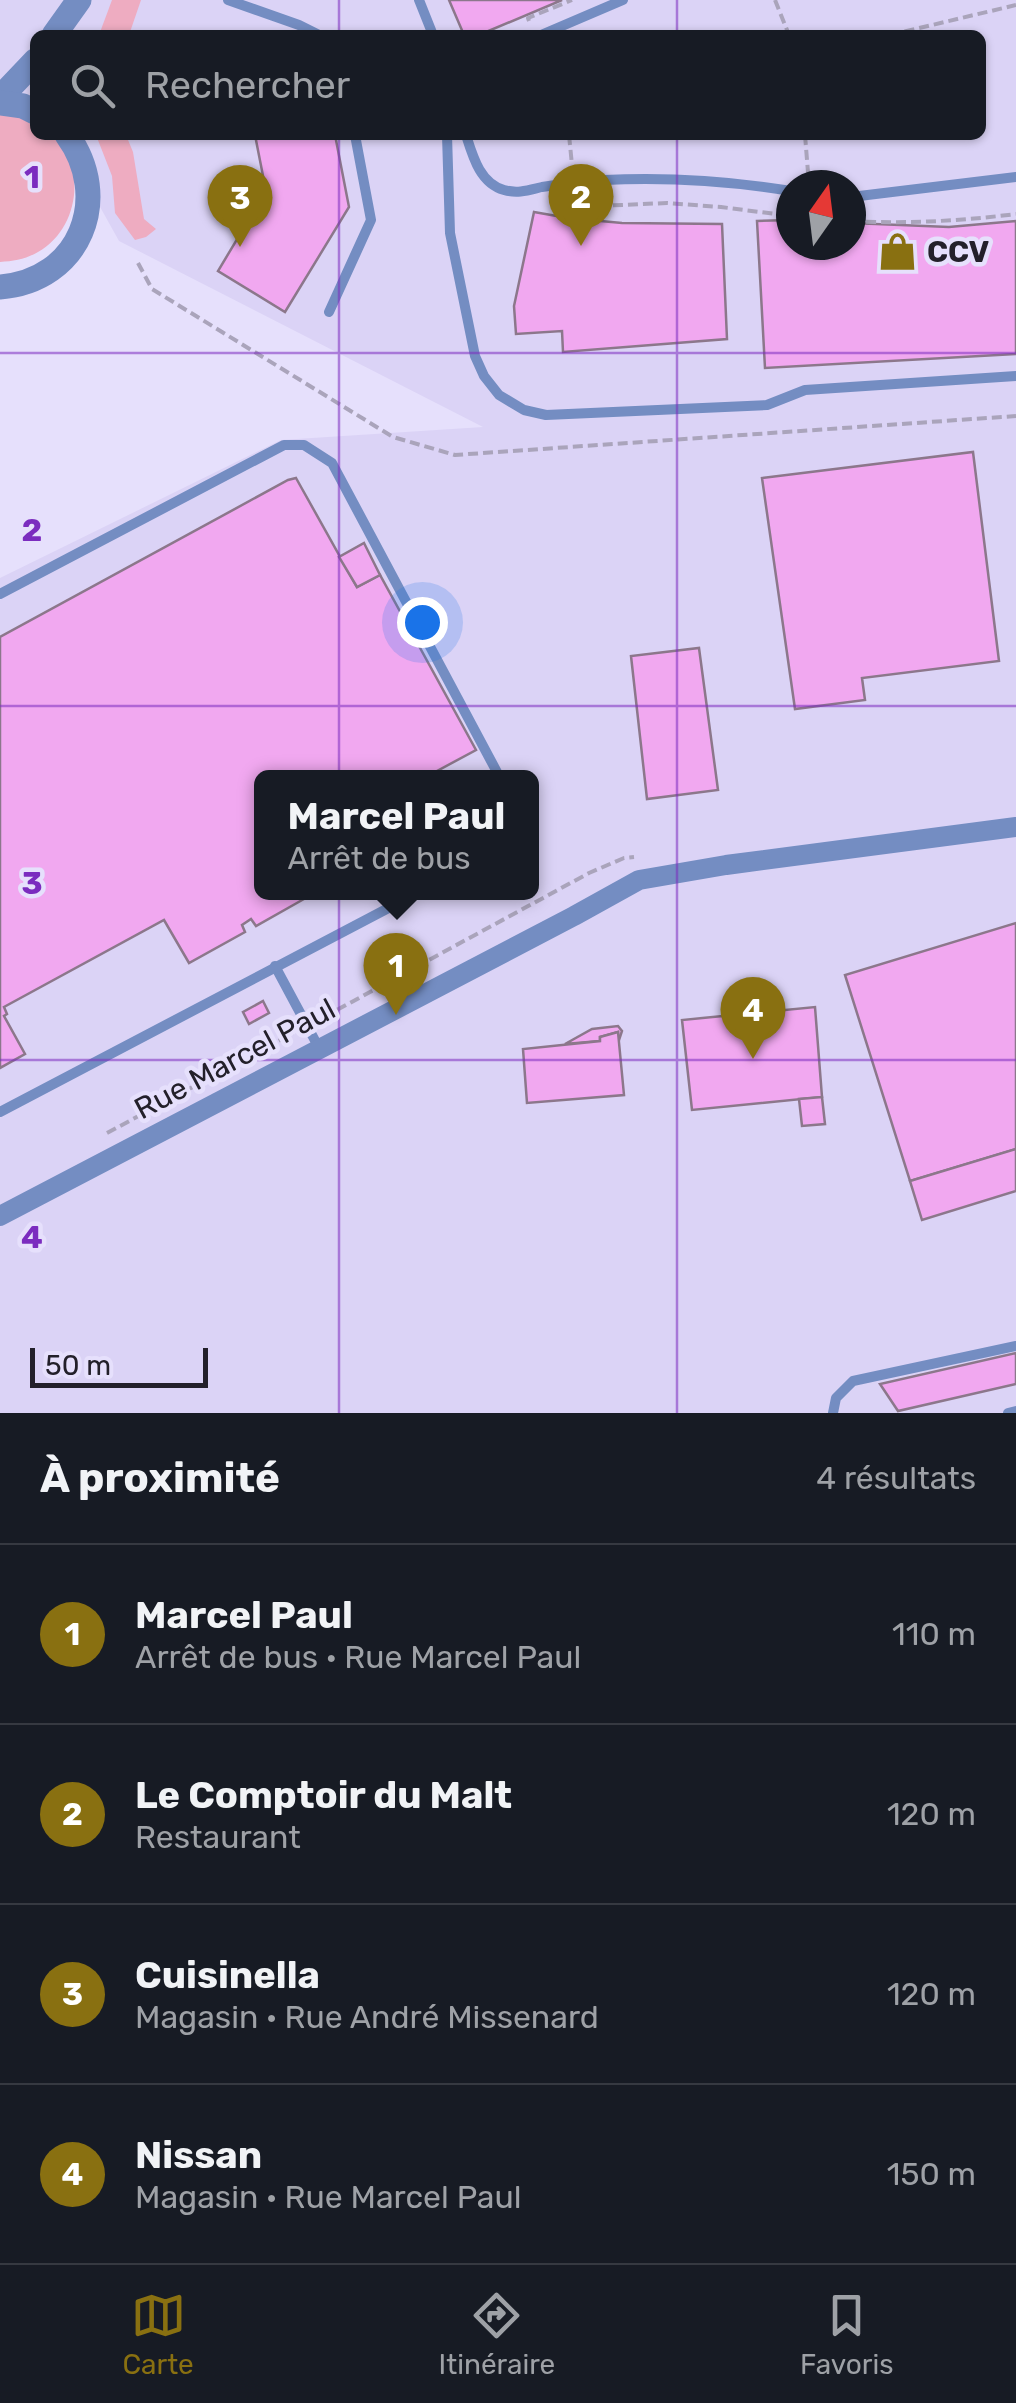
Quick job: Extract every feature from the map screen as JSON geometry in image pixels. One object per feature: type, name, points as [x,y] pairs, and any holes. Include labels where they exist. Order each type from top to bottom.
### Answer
[{"type":"street","points":[[58,30],[82,0]]},
{"type":"street","points":[[78,30],[82,0]]},
{"type":"street","points":[[30,67],[0,100],[30,110]]},
{"type":"street","points":[[0,287],[27,282],[47,272],[76,242],[88,206],[88,182],[82,158],[71,140]]},
{"type":"street","name":"Rue Marcel Paul","points":[[0,1216],[638,880],[1016,827]]},
{"type":"lane","points":[[228,0],[309,30]]},
{"type":"lane","points":[[420,0],[431,30]]},
{"type":"lane","points":[[554,30],[623,0]]},
{"type":"lane","points":[[329,312],[371,220],[355,140]]},
{"type":"lane","points":[[447,140],[450,233],[475,356],[499,395],[524,410],[546,414],[768,405],[805,390],[1016,376]]},
{"type":"lane","points":[[468,140],[482,176],[501,190],[520,192],[605,180],[720,182],[776,189]]},
{"type":"lane","points":[[866,195],[1016,177]]},
{"type":"lane","points":[[0,594],[284,445],[304,445],[332,464],[496,770]]},
{"type":"lane","points":[[0,1112],[403,900]]},
{"type":"lane","points":[[275,966],[320,1049]]},
{"type":"lane","points":[[832,1413],[836,1398],[853,1381],[1016,1346]]},
{"type":"lane","points":[[1008,1413],[1016,1411]]},
{"type":"path","points":[[775,0],[787,30]]},
{"type":"path","points":[[911,30],[1016,5]]},
{"type":"path","points":[[805,140],[808,170]]},
{"type":"path","points":[[866,222],[902,224],[1016,214]]},
{"type":"path","points":[[328,1015],[624,858]]},
{"type":"path","points":[[104,1134],[276,1042]]},
{"type":"shaded area","points":[[0,0],[1016,0],[1016,1413],[0,1413],[0,578],[281,440],[483,427],[119,241],[63,140],[986,140],[986,30],[30,30],[30,98],[0,103]]},
{"type":"shaded area","points":[[112,0],[141,0],[131,30],[101,30]]},
{"type":"shaded area","points":[[0,111],[30,119],[30,140],[58,140],[71,164],[74,197],[70,214],[52,242],[29,256],[0,262]]},
{"type":"shaded area","points":[[98,140],[128,140],[144,219],[156,229],[146,237],[135,240],[115,213],[112,176]]},
{"type":"building","points":[[449,0],[562,0],[491,30],[462,30]]},
{"type":"building","points":[[256,140],[336,140],[349,207],[285,312],[218,271],[266,191]]},
{"type":"building","points":[[534,212],[622,223],[722,224],[727,339],[563,352],[562,331],[516,334],[514,306]]},
{"type":"building","points":[[776,220],[776,260],[866,260],[866,224],[949,227],[1016,221],[1016,354],[765,368],[757,221]]},
{"type":"building","points":[[973,452],[999,661],[862,678],[865,700],[795,709],[762,478]]},
{"type":"building","points":[[296,478],[357,587],[380,575],[476,750],[439,770],[254,770],[254,900],[302,900],[256,926],[251,919],[242,925],[245,932],[189,963],[164,920],[4,1007],[4,1016],[25,1054],[0,1068],[0,637]]},
{"type":"building","points":[[364,543],[380,575],[357,587],[339,557]]},
{"type":"building","points":[[699,648],[718,790],[647,799],[631,656]]},
{"type":"building","points":[[1016,923],[1016,1149],[910,1181],[845,975]]},
{"type":"building","points":[[263,1001],[269,1013],[249,1024],[243,1012]]},
{"type":"building","points":[[815,1007],[822,1097],[692,1110],[682,1020]]},
{"type":"building","points":[[618,1026],[622,1031],[618,1043],[618,1032],[600,1037],[600,1041],[565,1044],[592,1029]]},
{"type":"building","points":[[618,1032],[624,1095],[527,1103],[523,1049],[600,1041],[600,1037]]},
{"type":"building","points":[[822,1097],[825,1124],[802,1126],[799,1099]]},
{"type":"building","points":[[1016,1149],[1016,1191],[922,1220],[910,1181]]},
{"type":"building","points":[[1016,1353],[1016,1384],[898,1411],[880,1384]]},
{"type":"place","name":"Le Comptoir du Malt","points":[[581,246]]},
{"type":"place","name":"Cuisinella","points":[[240,247]]},
{"type":"place","name":"CCV","points":[[897,252]]},
{"type":"place","name":"Marcel Paul","points":[[396,1015]]},
{"type":"place","name":"Nissan","points":[[753,1059]]}]
